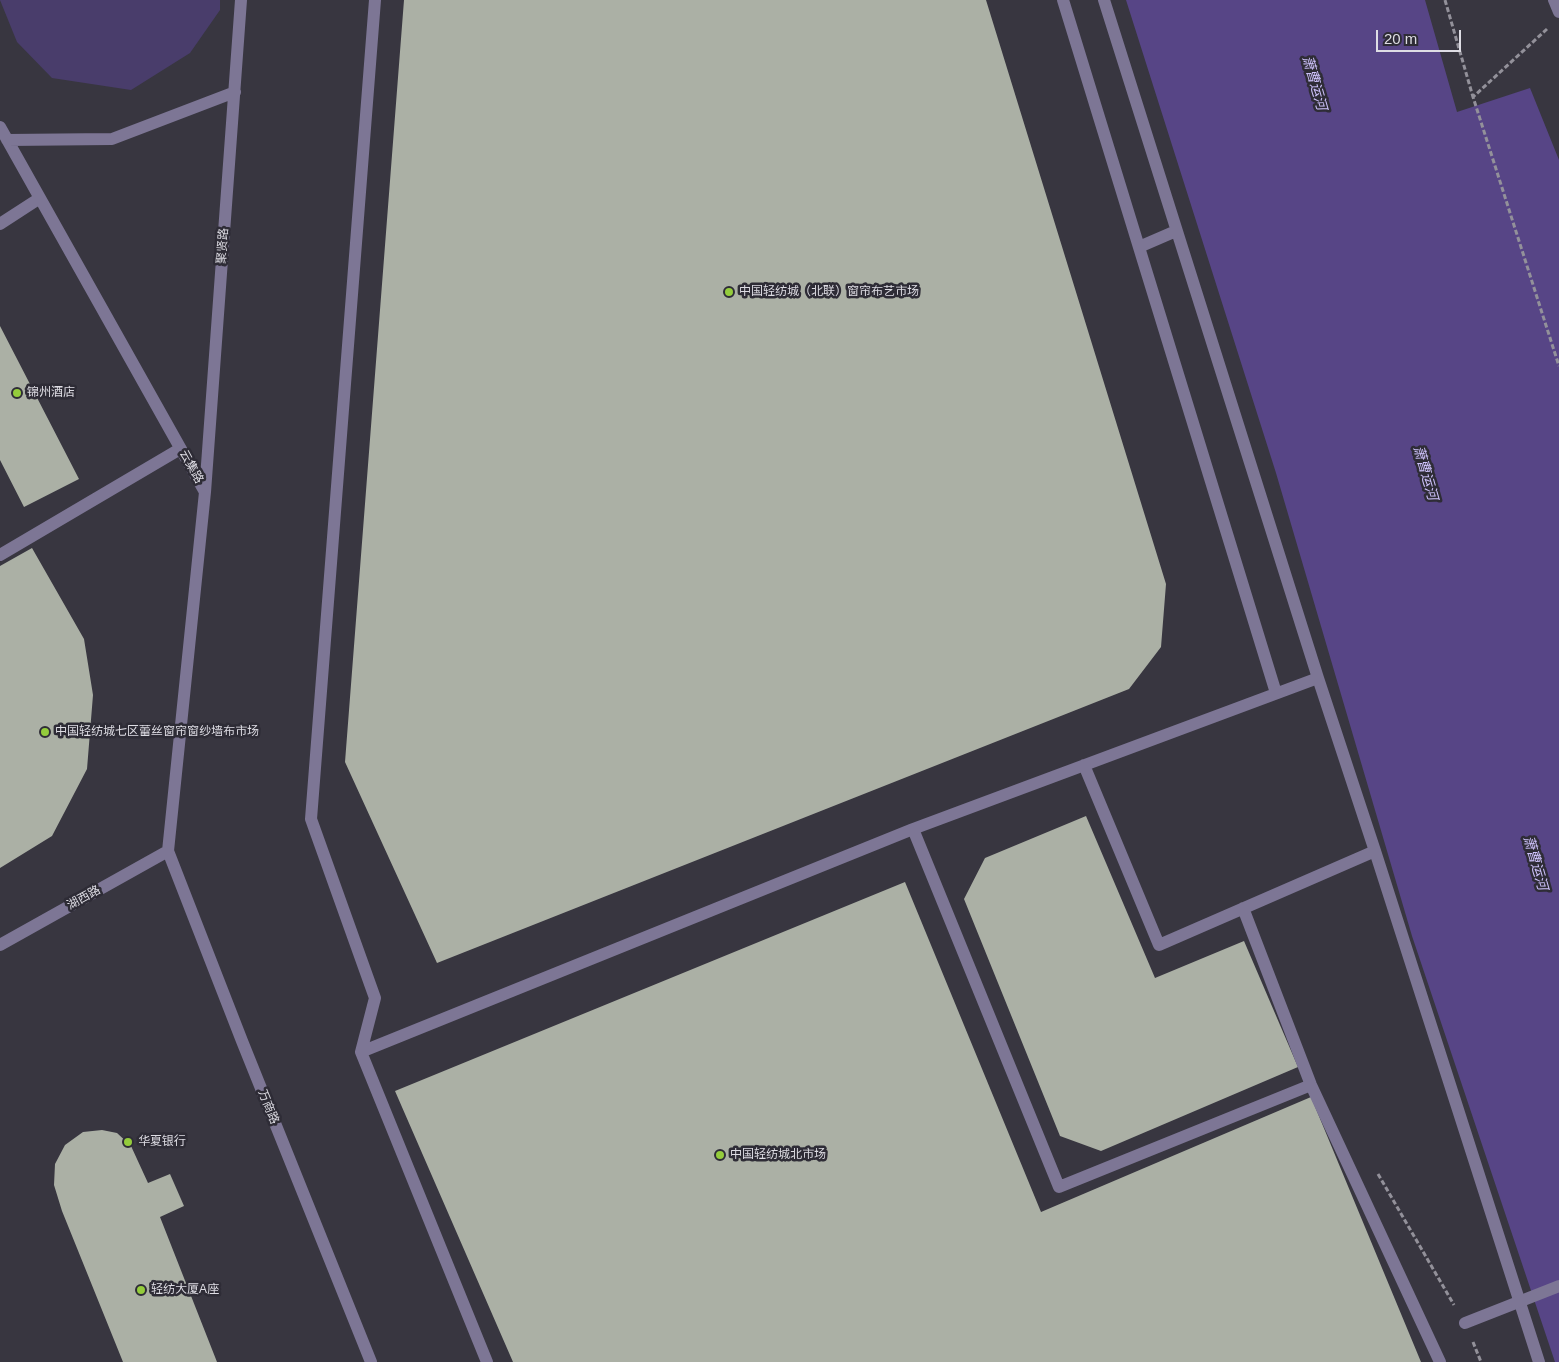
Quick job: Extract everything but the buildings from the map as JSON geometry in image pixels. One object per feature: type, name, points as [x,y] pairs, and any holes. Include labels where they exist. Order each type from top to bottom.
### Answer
[{"type":"street","name":"聚贤路","points":[[205,492],[241,0]]},
{"type":"street","points":[[376,0],[311,819],[375,998],[361,1052],[487,1362]]},
{"type":"street","points":[[1063,0],[1276,694]]},
{"type":"street","points":[[1104,0],[1318,678],[1538,1362]]},
{"type":"street","points":[[1554,0],[1559,12]]},
{"type":"street","points":[[7,140],[112,139],[235,92]]},
{"type":"street","name":"云集路","points":[[0,127],[205,492],[168,851]]},
{"type":"street","points":[[0,224],[40,198]]},
{"type":"street","points":[[1139,247],[1176,230]]},
{"type":"street","points":[[0,555],[180,448]]},
{"type":"street","points":[[361,1052],[913,829],[1318,678]]},
{"type":"street","points":[[1084,765],[1159,945],[1375,851]]},
{"type":"street","points":[[913,829],[1059,1188],[1311,1085]]},
{"type":"street","name":"湖西路","points":[[0,945],[168,851]]},
{"type":"street","name":"万商路","points":[[168,851],[371,1362]]},
{"type":"street","points":[[1242,908],[1311,1085],[1440,1362]]},
{"type":"street","points":[[1465,1323],[1559,1286]]},
{"type":"path","points":[[1445,0],[1473,97],[1559,366]]},
{"type":"path","points":[[1473,97],[1552,24]]},
{"type":"path","points":[[1375,1169],[1465,1323],[1481,1362]]},
{"type":"shaded area","points":[[0,0],[220,0],[220,10],[190,53],[131,90],[52,78],[17,42]]},
{"type":"water","name":"萧曹运河","points":[[1126,0],[1425,0],[1457,112],[1530,88],[1559,160],[1559,1362],[1555,1362],[1412,936],[1276,473]]},
{"type":"place","name":"中国轻纺城（北联）窗帘布艺市场","points":[[729,292]]},
{"type":"place","name":"锦州酒店","points":[[17,393]]},
{"type":"place","name":"中国轻纺城七区蕾丝窗帘窗纱墙布市场","points":[[45,732]]},
{"type":"place","name":"华夏银行","points":[[128,1142]]},
{"type":"place","name":"中国轻纺城北市场","points":[[720,1155]]},
{"type":"place","name":"轻纺大厦A座","points":[[141,1290]]}]
